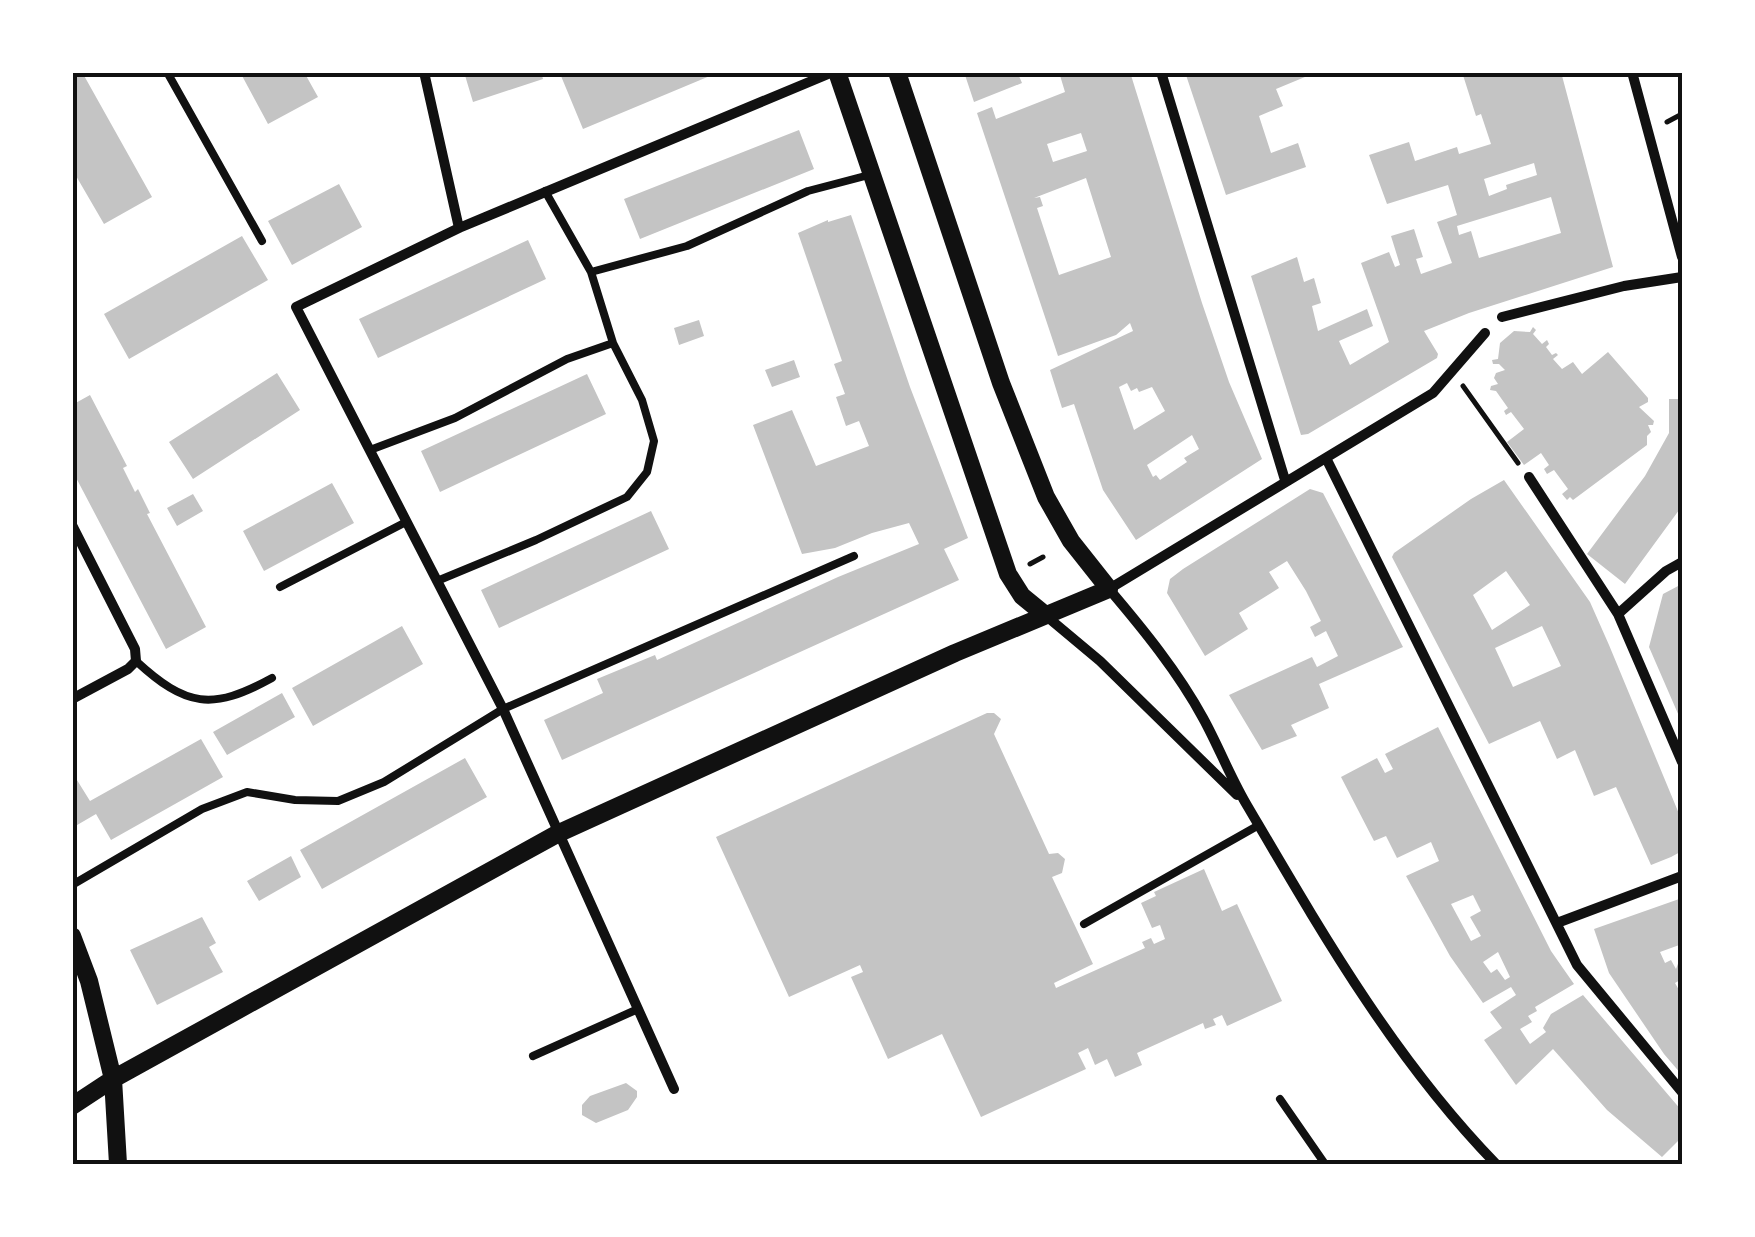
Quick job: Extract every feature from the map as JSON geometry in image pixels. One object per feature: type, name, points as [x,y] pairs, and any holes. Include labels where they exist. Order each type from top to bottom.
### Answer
[{"type":"street","points":[[424,72],[458,228]]},
{"type":"street","points":[[674,1089],[503,709],[296,307],[458,228],[835,72],[1008,574],[1022,596],[1100,662],[1245,802]]},
{"type":"street","points":[[897,72],[1001,383],[1046,497],[1071,541],[1144,631],[1202,716],[1245,802],[1357,990],[1457,1125],[1496,1164]]},
{"type":"street","points":[[1161,72],[1286,480]]},
{"type":"street","points":[[1632,72],[1682,257]]},
{"type":"street","points":[[1502,317],[1624,286],[1682,277]]},
{"type":"street","points":[[72,1106],[112,1080],[557,834],[1109,588],[1433,393],[1485,333]]},
{"type":"street","points":[[1327,460],[1578,964],[1682,1092]]},
{"type":"street","points":[[1529,477],[1618,614],[1682,762]]},
{"type":"street","points":[[72,525],[136,649],[136,661],[128,669],[72,699]]},
{"type":"street","points":[[1618,614],[1666,571],[1682,562]]},
{"type":"street","points":[[1557,923],[1682,876]]},
{"type":"street","points":[[72,936],[89,981],[112,1080],[118,1164]]},
{"type":"lane","points":[[167,72],[262,241]]},
{"type":"lane","points":[[590,272],[687,246],[808,191],[870,174]]},
{"type":"lane","points":[[437,580],[627,497],[647,472],[654,440],[642,400],[613,343],[590,272],[546,191]]},
{"type":"lane","points":[[370,450],[455,418],[568,359],[613,343]]},
{"type":"lane","points":[[280,587],[406,522]]},
{"type":"lane","points":[[72,885],[202,809],[247,792],[295,800],[338,801],[384,782],[503,709],[854,556]]},
{"type":"lane","points":[[136,661],[158,681],[195,701],[238,696],[272,678]]},
{"type":"lane","points":[[1084,924],[1259,825]]},
{"type":"lane","points":[[532,1056],[638,1009]]},
{"type":"lane","points":[[1280,1100],[1325,1164]]},
{"type":"path","points":[[1666,122],[1682,114]]},
{"type":"path","points":[[1452,371],[1529,477]]},
{"type":"path","points":[[1023,568],[1043,557]]},
{"type":"building","points":[[72,72],[82,72],[152,197],[104,224],[72,169]]},
{"type":"building","points":[[240,72],[304,72],[318,97],[268,124]]},
{"type":"building","points":[[464,72],[541,72],[543,79],[473,102]]},
{"type":"building","points":[[569,72],[717,73],[583,129],[561,76]]},
{"type":"building","points":[[964,72],[1025,72],[1019,76],[1022,83],[974,102]]},
{"type":"building","points":[[1059,72],[1130,72],[1202,303],[1229,382],[1262,459],[1136,540],[1103,490],[1074,404],[1062,408],[1050,370],[1133,331],[1130,323],[1116,335],[1058,356],[977,113],[992,107],[996,119],[1065,92]],"holes":[[[1081,133],[1087,151],[1053,162],[1047,144]],[[1086,178],[1111,257],[1059,275],[1037,208],[1043,206],[1040,197],[1034,198]],[[1127,383],[1131,391],[1137,388],[1139,392],[1152,387],[1165,411],[1134,430],[1119,387]],[[1192,435],[1199,449],[1160,480],[1156,475],[1153,477],[1147,465]]]},
{"type":"building","points":[[1185,72],[1238,72],[1240,77],[1251,72],[1317,72],[1276,89],[1283,106],[1259,116],[1271,153],[1298,143],[1306,167],[1226,195]]},
{"type":"building","points":[[1462,72],[1561,72],[1613,267],[1424,331],[1437,358],[1301,435],[1251,276],[1297,257],[1304,282],[1314,278],[1321,303],[1312,306],[1318,331],[1367,309],[1373,326],[1339,341],[1350,365],[1389,342],[1361,263],[1389,252],[1395,267],[1400,265],[1391,236],[1414,229],[1423,257],[1416,259],[1421,274],[1452,263],[1437,222],[1457,215],[1448,185],[1387,204],[1369,155],[1409,142],[1415,161],[1457,147],[1459,154],[1491,144],[1481,114],[1476,116]],"holes":[[[1534,163],[1537,175],[1506,185],[1507,189],[1489,196],[1484,179]],[[1551,197],[1561,233],[1479,258],[1471,231],[1459,235],[1457,226]]]},
{"type":"building","points":[[799,130],[814,169],[640,239],[624,199]]},
{"type":"building","points":[[339,184],[362,227],[292,265],[268,221]]},
{"type":"building","points":[[851,215],[910,387],[968,538],[944,549],[959,580],[562,760],[544,720],[603,693],[597,679],[655,655],[657,660],[919,544],[909,523],[835,548],[802,554],[753,425],[792,410],[816,466],[869,446],[859,421],[846,426],[836,397],[845,394],[834,364],[842,361],[798,233]]},
{"type":"building","points":[[242,236],[268,280],[129,359],[104,314]]},
{"type":"building","points":[[528,240],[546,279],[378,358],[359,319]]},
{"type":"building","points":[[699,320],[704,336],[679,345],[674,328]]},
{"type":"building","points":[[1533,327],[1533,334],[1542,344],[1547,340],[1546,347],[1552,355],[1558,355],[1553,359],[1562,369],[1573,362],[1582,374],[1608,352],[1648,398],[1639,407],[1654,421],[1648,425],[1651,432],[1647,445],[1573,500],[1562,494],[1568,489],[1554,470],[1547,474],[1544,469],[1549,465],[1541,453],[1524,465],[1507,442],[1524,429],[1511,412],[1506,415],[1504,411],[1508,408],[1496,391],[1490,390],[1498,384],[1496,373],[1505,370],[1492,360],[1498,359],[1500,343],[1514,331],[1530,332]]},
{"type":"building","points":[[794,360],[800,377],[772,387],[765,370]]},
{"type":"building","points":[[277,373],[300,410],[193,479],[169,442]]},
{"type":"building","points":[[587,374],[606,414],[440,492],[421,451]]},
{"type":"building","points":[[90,395],[127,466],[123,468],[135,492],[138,489],[206,627],[166,649],[72,470],[72,405]]},
{"type":"building","points":[[1669,399],[1682,399],[1682,506],[1625,584],[1587,554],[1645,476],[1669,433]]},
{"type":"building","points":[[1504,480],[1590,602],[1682,821],[1682,851],[1651,865],[1616,787],[1594,796],[1575,750],[1557,759],[1540,721],[1489,744],[1392,557],[1471,499]],"holes":[[[1506,571],[1530,605],[1492,630],[1473,595]],[[1542,626],[1561,666],[1513,687],[1495,648]]]},
{"type":"building","points":[[332,483],[354,523],[264,571],[243,531]]},
{"type":"building","points":[[1310,489],[1323,493],[1403,647],[1319,684],[1329,708],[1291,725],[1297,736],[1262,750],[1229,695],[1312,657],[1317,667],[1338,656],[1326,631],[1315,637],[1310,627],[1321,621],[1306,591],[1287,561],[1269,572],[1279,588],[1239,613],[1248,629],[1205,656],[1167,593],[1170,579],[1183,569]]},
{"type":"building","points":[[193,494],[203,511],[177,526],[167,508]]},
{"type":"building","points":[[651,511],[669,549],[499,628],[481,590]]},
{"type":"building","points":[[1680,585],[1682,723],[1649,647],[1663,594]]},
{"type":"building","points":[[402,626],[423,664],[313,726],[292,688]]},
{"type":"building","points":[[282,693],[295,717],[227,755],[213,732]]},
{"type":"building","points":[[987,713],[1001,719],[994,734],[1049,854],[1058,853],[1065,859],[1062,873],[1052,877],[1093,964],[1054,983],[1056,988],[1145,948],[1142,942],[1151,938],[1154,944],[1165,939],[1160,925],[1152,928],[1141,903],[1156,896],[1154,892],[1204,869],[1222,911],[1237,904],[1282,1001],[1227,1026],[1222,1015],[1213,1019],[1216,1025],[1205,1029],[1203,1023],[1137,1053],[1142,1065],[1115,1077],[1107,1059],[1095,1065],[1088,1048],[1078,1053],[1086,1069],[981,1117],[942,1034],[888,1059],[851,977],[863,972],[860,965],[789,997],[716,837]]},
{"type":"building","points":[[1438,727],[1551,951],[1574,984],[1535,1007],[1537,1011],[1528,1016],[1532,1022],[1520,1029],[1530,1044],[1546,1032],[1543,1028],[1551,1014],[1583,995],[1682,1111],[1682,1137],[1662,1157],[1607,1110],[1553,1049],[1516,1085],[1484,1040],[1502,1028],[1490,1012],[1516,995],[1511,987],[1483,1003],[1450,956],[1406,876],[1439,861],[1431,842],[1397,858],[1386,836],[1374,841],[1341,777],[1377,758],[1385,773],[1393,769],[1385,754]],"holes":[[[1473,895],[1481,911],[1470,917],[1481,936],[1471,941],[1451,904]],[[1498,952],[1510,977],[1505,980],[1497,969],[1491,973],[1483,962]]]},
{"type":"building","points":[[201,739],[223,777],[111,840],[96,814],[72,828],[72,772],[90,801]]},
{"type":"building","points":[[465,758],[487,797],[322,889],[300,850]]},
{"type":"building","points":[[291,856],[301,877],[259,901],[247,881]]},
{"type":"building","points":[[1682,898],[1682,944],[1660,952],[1665,963],[1671,960],[1676,969],[1682,953],[1682,979],[1675,983],[1682,989],[1682,1075],[1609,973],[1594,929]]},
{"type":"building","points":[[202,917],[216,943],[209,947],[223,972],[157,1005],[130,950]]},
{"type":"building","points":[[626,1083],[637,1091],[628,1110],[596,1123],[582,1115],[582,1105],[590,1096]]}]
